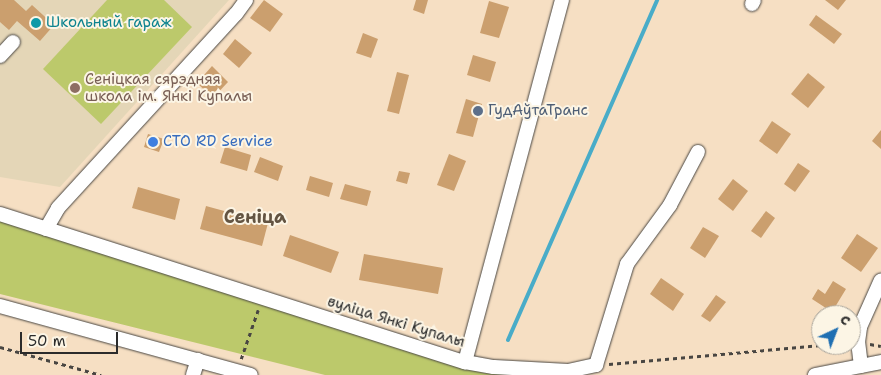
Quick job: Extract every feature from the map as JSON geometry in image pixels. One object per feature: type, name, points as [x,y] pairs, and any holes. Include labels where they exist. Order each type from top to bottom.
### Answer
[{"type":"street","points":[[46,229],[58,208],[236,14],[246,0]]},
{"type":"street","name":"вуліца Янкі Купалы","points":[[0,214],[465,362],[562,0]]},
{"type":"street","points":[[0,56],[13,42]]},
{"type":"street","points":[[465,362],[568,373],[596,365],[627,264],[670,205],[698,152]]},
{"type":"street","points":[[862,366],[858,342],[860,327],[881,280]]},
{"type":"street","points":[[0,306],[251,375]]},
{"type":"street","points":[[193,375],[198,360]]},
{"type":"street","points":[[815,375],[881,362]]},
{"type":"path","points":[[237,372],[262,297]]},
{"type":"path","points":[[596,365],[811,346]]},
{"type":"path","points":[[0,347],[101,375]]},
{"type":"shaded area","name":"Сеніцкая сярэдняя школа ім. Янкі Купалы","points":[[0,0],[229,0],[60,187],[0,177]]},
{"type":"green space","points":[[107,0],[164,0],[192,27],[101,124],[43,69]]},
{"type":"green space","points":[[0,220],[444,363],[485,373],[538,375],[325,375],[0,294]]},
{"type":"building","points":[[0,0],[14,0],[26,11],[32,5],[54,25],[40,41],[17,21],[9,30],[0,22]]},
{"type":"building","points":[[264,0],[283,14],[270,32],[250,18]]},
{"type":"building","points":[[416,0],[428,0],[424,14],[413,10]]},
{"type":"building","points":[[825,0],[846,0],[838,10]]},
{"type":"building","points":[[489,1],[509,7],[499,38],[480,33]]},
{"type":"building","points":[[816,15],[842,34],[834,44],[809,25]]},
{"type":"building","points":[[363,33],[378,39],[371,58],[356,53]]},
{"type":"building","points":[[235,39],[252,53],[239,68],[223,54]]},
{"type":"building","points":[[473,55],[496,62],[490,82],[467,75]]},
{"type":"building","points":[[212,66],[228,82],[213,98],[197,83]]},
{"type":"building","points":[[397,72],[409,75],[399,114],[387,111]]},
{"type":"building","points":[[808,73],[825,87],[808,108],[791,94]]},
{"type":"building","points":[[466,99],[482,104],[473,137],[456,133]]},
{"type":"building","points":[[772,121],[791,134],[777,154],[759,141]]},
{"type":"building","points":[[881,130],[881,149],[872,141]]},
{"type":"building","points":[[148,134],[164,139],[159,152],[144,147]]},
{"type":"building","points":[[225,147],[251,155],[247,171],[220,163]]},
{"type":"building","points":[[449,154],[466,161],[454,191],[437,185]]},
{"type":"building","points":[[260,157],[283,166],[278,181],[254,172]]},
{"type":"building","points":[[798,163],[810,171],[795,192],[784,184]]},
{"type":"building","points":[[399,171],[410,173],[407,184],[396,181]]},
{"type":"building","points":[[310,176],[333,183],[329,197],[306,190]]},
{"type":"building","points":[[733,179],[748,191],[733,211],[718,199]]},
{"type":"building","points":[[345,184],[371,191],[367,206],[340,199]]},
{"type":"building","points":[[138,187],[180,199],[175,220],[132,208]]},
{"type":"building","points":[[206,206],[268,223],[262,246],[200,229]]},
{"type":"building","points":[[766,211],[775,218],[761,238],[751,231]]},
{"type":"building","points":[[703,227],[719,236],[705,258],[690,248]]},
{"type":"building","points":[[857,234],[878,248],[861,272],[841,258]]},
{"type":"building","points":[[290,235],[339,252],[331,273],[283,256]]},
{"type":"building","points":[[364,254],[443,268],[438,294],[359,280]]},
{"type":"building","points":[[661,278],[684,294],[673,311],[650,294]]},
{"type":"building","points":[[833,281],[846,289],[836,305],[821,305],[812,299],[818,289],[825,294]]},
{"type":"building","points":[[716,295],[726,302],[710,322],[701,316]]},
{"type":"waterway","points":[[508,340],[657,0]]},
{"type":"place","name":"Школьный гараж","points":[[36,23]]},
{"type":"place","name":"Сеніцкая сярэдняя школа ім. Янкі Купалы","points":[[75,88]]},
{"type":"place","name":"ГудАўтаТранс","points":[[478,111]]},
{"type":"place","name":"СТО RD Service","points":[[153,142]]},
{"type":"district","name":"Сеніца","points":[[255,217]]}]
